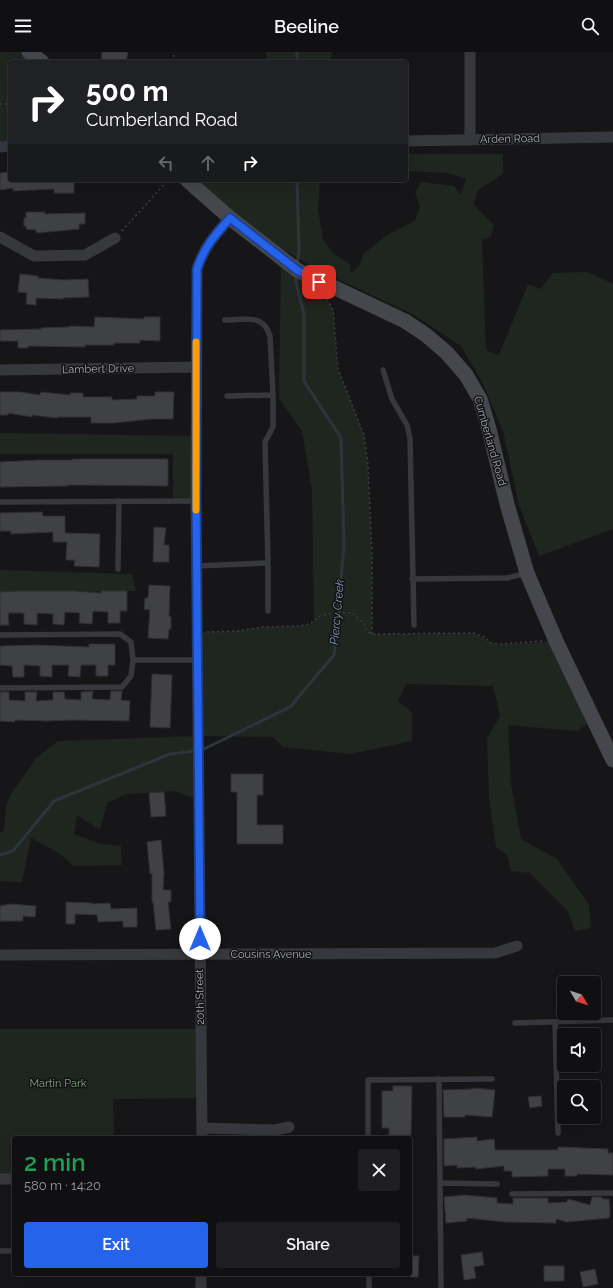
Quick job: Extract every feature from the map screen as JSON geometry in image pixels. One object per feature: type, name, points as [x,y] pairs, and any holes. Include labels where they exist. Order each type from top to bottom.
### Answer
[{"type":"street","points":[[29,52],[39,60]]},
{"type":"street","points":[[470,52],[470,140]]},
{"type":"street","name":"Arden Road","points":[[408,141],[613,138]]},
{"type":"street","name":"Cumberland Road","points":[[189,182],[230,218],[297,270],[319,282],[405,321],[426,335],[447,353],[466,375],[480,399],[489,429],[507,504],[527,573],[556,641],[613,760]]},
{"type":"street","name":"20th Street","points":[[202,1133],[196,566],[197,269],[201,255],[208,243],[230,218]]},
{"type":"street","points":[[0,236],[34,256],[85,255],[115,238]]},
{"type":"street","name":"Lambert Drive","points":[[0,370],[196,367]]},
{"type":"street","name":"Cousins Avenue","points":[[0,955],[495,953],[517,946]]},
{"type":"street","points":[[202,1133],[275,1130],[289,1127]]},
{"type":"street","points":[[0,1179],[12,1179]]},
{"type":"street","points":[[201,1276],[201,1288]]},
{"type":"lane","points":[[225,320],[256,319],[264,323],[268,328],[270,336],[273,427],[265,442],[268,611]]},
{"type":"lane","points":[[384,370],[392,399],[407,425],[410,438],[414,625]]},
{"type":"lane","points":[[227,396],[273,395]]},
{"type":"lane","points":[[118,569],[119,501]]},
{"type":"lane","points":[[0,502],[196,501]]},
{"type":"lane","points":[[196,566],[268,563]]},
{"type":"lane","points":[[412,579],[507,578],[527,573]]},
{"type":"lane","points":[[0,635],[120,634],[131,642],[133,660],[131,676],[122,687],[0,688]]},
{"type":"lane","points":[[133,660],[197,660]]},
{"type":"lane","points":[[515,1023],[613,1020]]},
{"type":"lane","points":[[556,1022],[558,1133]]},
{"type":"lane","points":[[368,1136],[368,1080],[492,1078]]},
{"type":"lane","points":[[439,1079],[441,1288]]},
{"type":"lane","points":[[440,1184],[497,1184]]},
{"type":"lane","points":[[512,1194],[613,1193]]},
{"type":"lane","points":[[0,1251],[12,1250]]},
{"type":"lane","points":[[369,1276],[369,1288]]},
{"type":"path","points":[[115,238],[166,182]]},
{"type":"path","points":[[319,282],[333,310],[338,369],[364,435],[368,465],[372,553],[372,634]]},
{"type":"path","points":[[197,632],[237,631],[263,627],[299,626],[310,624],[320,616],[335,612],[352,613],[364,624],[367,631],[372,634],[474,633],[484,637],[491,643],[501,644],[556,641]]},
{"type":"green space","points":[[0,52],[29,52],[39,60],[8,60],[8,146],[0,147]]},
{"type":"green space","points":[[266,52],[332,52],[330,60],[266,60]]},
{"type":"green space","points":[[408,154],[503,154],[503,174],[477,191],[474,205],[494,225],[491,237],[482,239],[486,350],[499,355],[528,284],[540,289],[553,273],[588,272],[613,284],[613,529],[539,556],[519,505],[503,431],[482,382],[461,346],[414,315],[312,267],[260,235],[200,182],[320,182],[318,209],[323,239],[333,253],[350,264],[351,273],[359,266],[364,253],[390,233],[415,221],[420,207],[415,192],[421,182],[454,186],[461,195],[466,179],[448,173],[408,171]]},
{"type":"green space","points":[[281,258],[319,282],[333,310],[338,369],[364,435],[368,465],[372,553],[372,634],[474,633],[490,642],[503,644],[556,641],[594,720],[577,731],[508,725],[511,784],[521,839],[557,859],[589,905],[591,928],[575,931],[568,911],[530,873],[511,871],[507,855],[496,847],[489,798],[487,738],[500,716],[493,686],[406,684],[398,701],[412,712],[412,741],[350,754],[283,747],[273,737],[198,736],[197,632],[237,631],[263,627],[299,626],[310,624],[314,621],[312,491],[302,431],[279,398]]},
{"type":"green space","points":[[0,433],[196,436],[196,498],[173,498],[173,454],[0,454]]},
{"type":"green space","points":[[0,570],[132,574],[136,591],[0,593]]},
{"type":"green space","points":[[198,736],[198,800],[175,791],[127,794],[107,803],[100,830],[77,815],[74,834],[101,844],[121,846],[122,865],[74,866],[59,853],[31,838],[22,882],[0,881],[0,832],[4,831],[6,806],[11,794],[36,758],[58,741]]},
{"type":"green space","name":"Martin Park","points":[[0,1029],[201,1029],[202,1098],[113,1099],[114,1136],[12,1136],[12,1179],[0,1179]]},
{"type":"building","points":[[102,52],[128,52],[126,60],[101,60]]},
{"type":"building","points":[[8,172],[8,182],[74,182],[74,193],[54,193],[54,189],[13,191],[13,188],[0,190],[0,173]]},
{"type":"building","points":[[26,212],[45,212],[45,214],[85,213],[85,224],[79,224],[79,229],[37,233],[36,230],[26,229],[26,226],[24,226]]},
{"type":"building","points":[[20,274],[38,276],[38,278],[64,280],[88,279],[89,297],[63,299],[36,298],[36,305],[26,304],[27,293],[18,292]]},
{"type":"building","points":[[95,317],[144,319],[144,317],[160,317],[160,341],[140,340],[140,343],[85,345],[85,347],[28,346],[28,348],[18,348],[18,341],[0,341],[0,330],[41,329],[69,326],[94,327]]},
{"type":"building","points":[[0,392],[20,392],[40,395],[41,392],[70,395],[70,393],[83,393],[83,397],[112,397],[112,400],[137,399],[137,396],[155,396],[155,392],[174,392],[173,419],[91,423],[91,417],[57,418],[32,415],[32,417],[8,413],[8,415],[0,415]]},
{"type":"building","points":[[73,459],[168,459],[168,486],[68,485],[0,487],[0,462]]},
{"type":"building","points":[[42,512],[43,516],[65,516],[65,533],[100,534],[99,567],[74,566],[75,560],[66,560],[67,542],[53,542],[53,532],[11,534],[11,531],[0,531],[0,513]]},
{"type":"building","points":[[154,527],[166,528],[164,545],[169,545],[169,562],[153,562]]},
{"type":"building","points":[[149,585],[170,586],[169,616],[171,617],[171,629],[169,629],[168,639],[148,638],[150,610],[144,609],[145,598],[148,598]]},
{"type":"building","points":[[74,591],[101,593],[101,591],[127,591],[127,611],[120,611],[120,623],[108,623],[108,612],[93,611],[92,624],[79,623],[80,613],[65,612],[64,625],[53,624],[53,614],[37,613],[37,625],[24,624],[24,613],[8,613],[9,625],[0,625],[0,592]]},
{"type":"building","points":[[89,644],[115,644],[115,665],[108,665],[108,676],[96,676],[96,665],[81,665],[80,677],[68,676],[69,665],[52,665],[52,677],[40,676],[40,666],[24,665],[24,677],[13,677],[12,666],[0,665],[0,646],[37,645],[89,647]]},
{"type":"building","points":[[152,674],[172,675],[170,728],[150,727]]},
{"type":"building","points":[[93,691],[92,699],[110,700],[111,691],[122,691],[121,700],[130,701],[129,721],[0,721],[0,692],[9,692],[9,700],[25,701],[25,692],[37,692],[36,701],[53,700],[53,692],[64,692],[65,699],[81,700],[81,692]]},
{"type":"building","points":[[231,774],[263,774],[263,795],[257,795],[257,825],[283,825],[283,844],[237,844],[237,792],[231,792]]},
{"type":"building","points":[[164,792],[166,816],[151,817],[149,793]]},
{"type":"building","points":[[161,840],[164,873],[163,890],[171,890],[171,902],[168,902],[171,929],[156,930],[152,902],[152,874],[150,874],[147,842]]},
{"type":"building","points":[[66,902],[92,904],[110,903],[111,909],[137,908],[137,927],[123,927],[123,921],[98,922],[97,915],[75,914],[75,924],[66,924]]},
{"type":"building","points":[[10,904],[36,906],[35,917],[23,916],[23,921],[0,921],[0,906]]},
{"type":"building","points":[[393,1086],[412,1086],[411,1135],[389,1135],[389,1128],[382,1128],[382,1091],[393,1091]]},
{"type":"building","points":[[473,1088],[495,1090],[492,1117],[465,1115],[465,1117],[444,1117],[443,1090]]},
{"type":"building","points":[[541,1096],[542,1106],[530,1108],[528,1097]]},
{"type":"building","points":[[477,1137],[477,1141],[494,1139],[495,1150],[558,1150],[558,1147],[608,1149],[608,1153],[613,1153],[613,1175],[577,1174],[577,1176],[565,1176],[565,1169],[548,1169],[548,1176],[512,1177],[512,1171],[504,1171],[504,1166],[476,1169],[476,1167],[457,1168],[457,1165],[444,1166],[444,1139]]},
{"type":"building","points":[[465,1195],[497,1198],[497,1203],[513,1204],[513,1198],[548,1198],[548,1203],[567,1202],[568,1199],[590,1205],[592,1197],[602,1197],[602,1199],[609,1199],[610,1214],[609,1218],[567,1222],[556,1219],[556,1223],[505,1222],[467,1218],[467,1221],[446,1223],[444,1197]]},
{"type":"building","points":[[482,1252],[484,1265],[474,1267],[476,1278],[464,1280],[461,1255]]},
{"type":"building","points":[[412,1256],[419,1256],[418,1277],[410,1277],[412,1276]]},
{"type":"building","points":[[544,1266],[564,1266],[564,1281],[544,1281]]},
{"type":"building","points":[[595,1269],[598,1284],[583,1287],[580,1272]]},
{"type":"waterway","name":"Piercy Creek","points":[[297,52],[297,60]]},
{"type":"waterway","name":"Piercy Creek","points":[[297,182],[299,251],[297,265]]},
{"type":"waterway","name":"Piercy Creek","points":[[202,750],[290,707],[334,655],[344,545],[341,438],[304,381],[304,314],[296,283],[296,275]]},
{"type":"waterway","name":"Piercy Creek","points":[[0,855],[13,851],[54,801],[170,754],[196,751]]},
{"type":"slow traffic","points":[[196,342],[196,510]]},
{"type":"route","points":[[200,939],[196,498],[197,269],[201,255],[208,243],[230,218],[266,248],[297,270],[319,282]]}]
